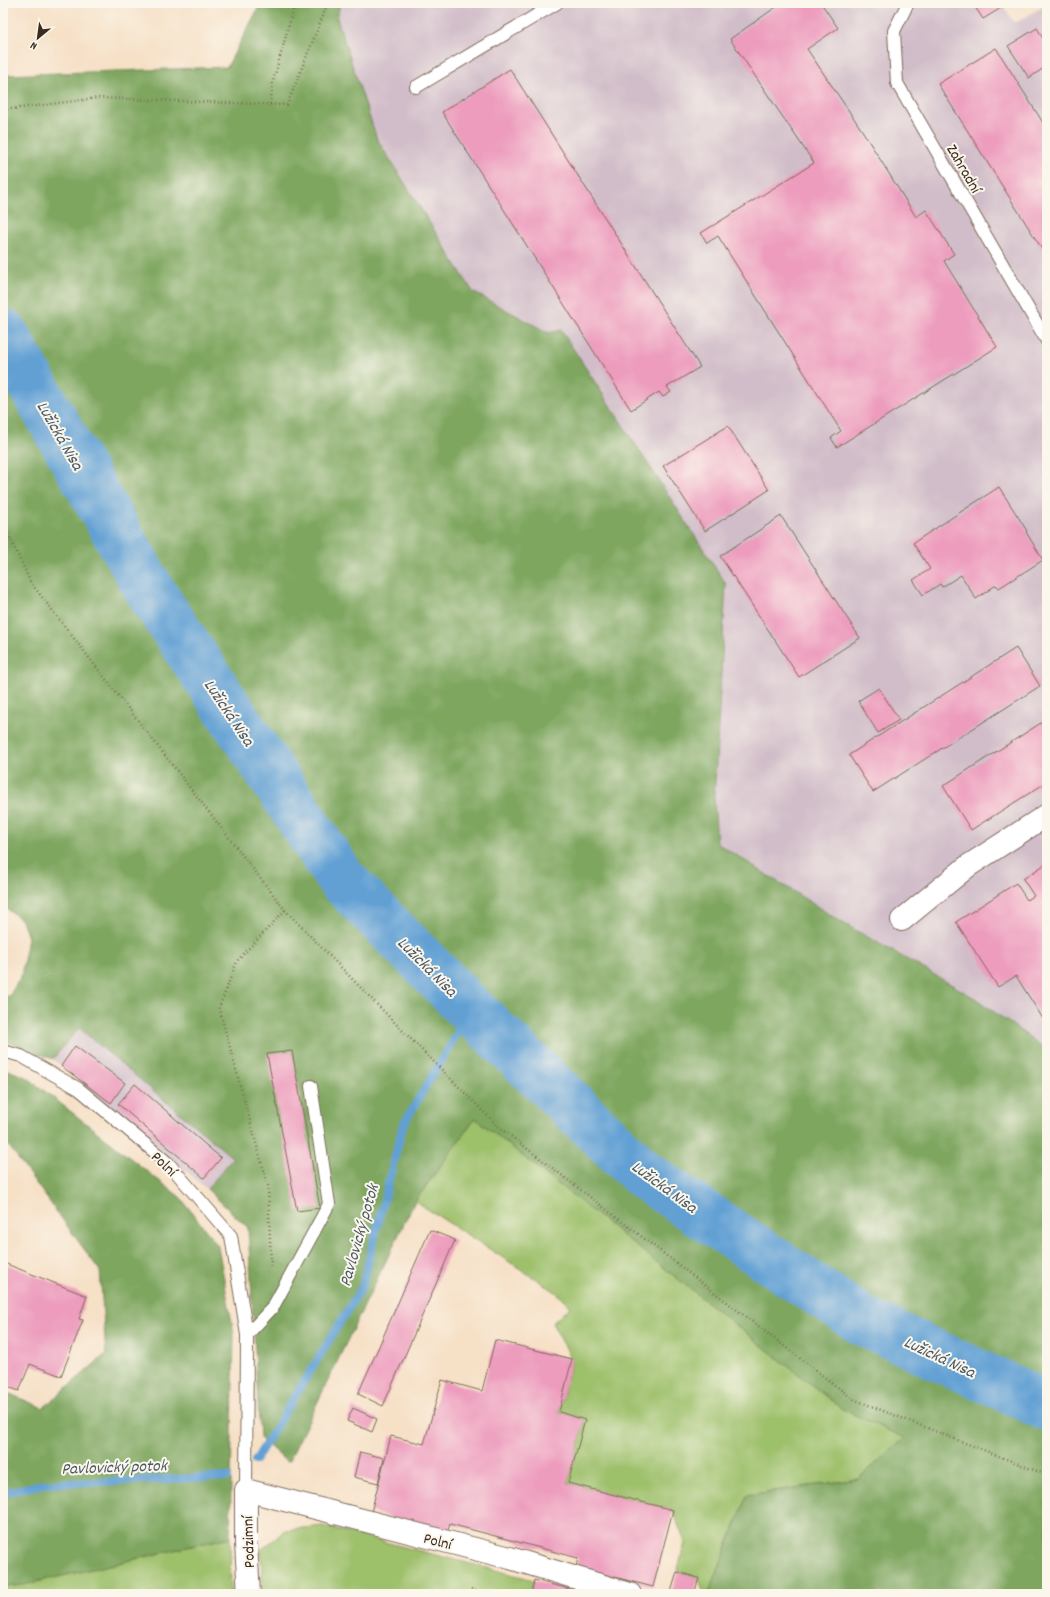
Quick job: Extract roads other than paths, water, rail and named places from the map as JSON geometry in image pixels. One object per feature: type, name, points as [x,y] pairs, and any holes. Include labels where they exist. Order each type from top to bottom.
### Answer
[{"type":"street","points":[[902,920],[968,866],[1047,815]]},
{"type":"street","name":"Podzimní","points":[[246,1490],[246,1544],[249,1594]]},
{"type":"street","name":"Polní","points":[[246,1490],[510,1558],[630,1594]]},
{"type":"lane","points":[[416,88],[557,3]]},
{"type":"lane","name":"Zahradní","points":[[908,3],[894,31],[896,83],[1047,341]]},
{"type":"lane","name":"Polní","points":[[3,1051],[21,1056],[79,1089],[169,1164],[231,1236],[247,1335],[246,1490]]},
{"type":"lane","points":[[247,1335],[273,1307],[329,1204],[311,1086]]},
{"type":"waterway","name":"Lužická Nisa","points":[[3,333],[152,594],[342,880],[471,1010],[647,1177],[863,1321],[1047,1406]]},
{"type":"waterway","name":"Pavlovický potok","points":[[255,1461],[362,1287],[403,1125],[471,1010]]},
{"type":"waterway","name":"Pavlovický potok","points":[[3,1493],[43,1484],[228,1477]]}]
